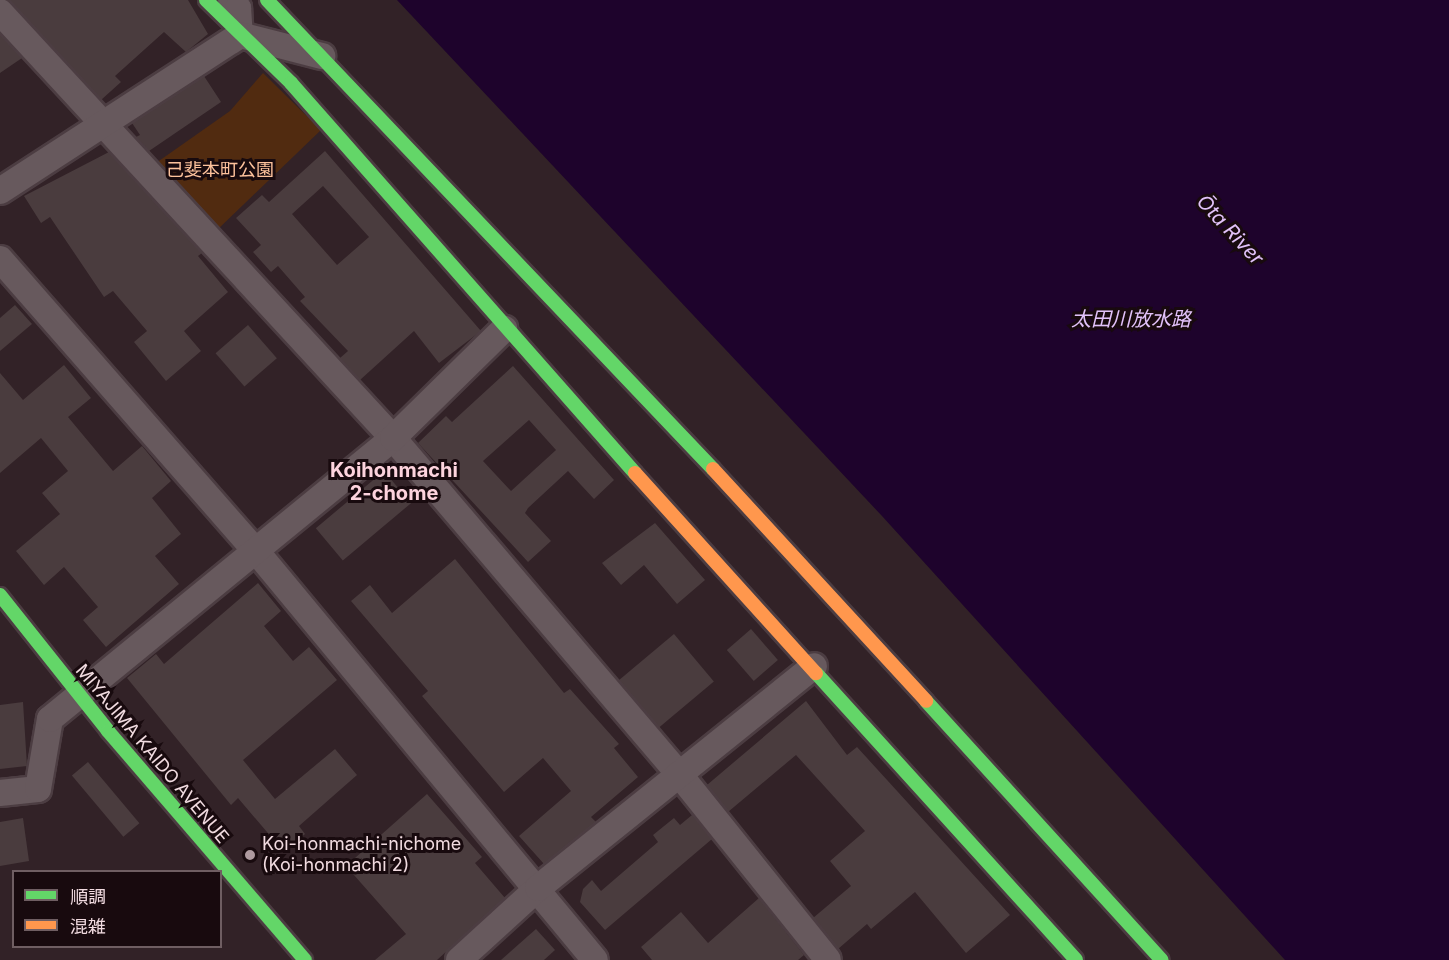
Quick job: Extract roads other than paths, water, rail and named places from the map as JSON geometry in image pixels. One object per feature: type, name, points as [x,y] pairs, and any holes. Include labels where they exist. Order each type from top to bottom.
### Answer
[{"type":"street","points":[[206,0],[291,83],[504,329],[814,666],[1076,960]]},
{"type":"street","points":[[231,0],[238,8],[240,35]]},
{"type":"street","points":[[267,0],[778,537],[1162,960]]},
{"type":"street","points":[[0,12],[393,438],[679,774],[828,960]]},
{"type":"street","points":[[0,191],[240,35],[323,57]]},
{"type":"street","points":[[0,259],[256,551],[538,888],[595,960]]},
{"type":"street","points":[[0,793],[38,789],[50,719],[393,438],[504,329]]},
{"type":"street","name":"MIYAJIMA KAIDO AVENUE","points":[[0,595],[53,666],[81,693],[108,731],[305,960]]},
{"type":"street","points":[[459,960],[538,888],[814,666]]},
{"type":"water","name":"太田川放水路","points":[[397,0],[1449,0],[1449,960],[1285,960],[882,516]]},
{"type":"place","name":"Koi-honmachi-nichome (Koi-honmachi 2)","points":[[250,855]]},
{"type":"district","name":"Koihonmachi 2-chome","points":[[394,482]]},
{"type":"park label","name":"己斐本町公園","points":[[220,170]]},
{"type":"water label","name":"Ōta River","points":[[1230,230]]}]
